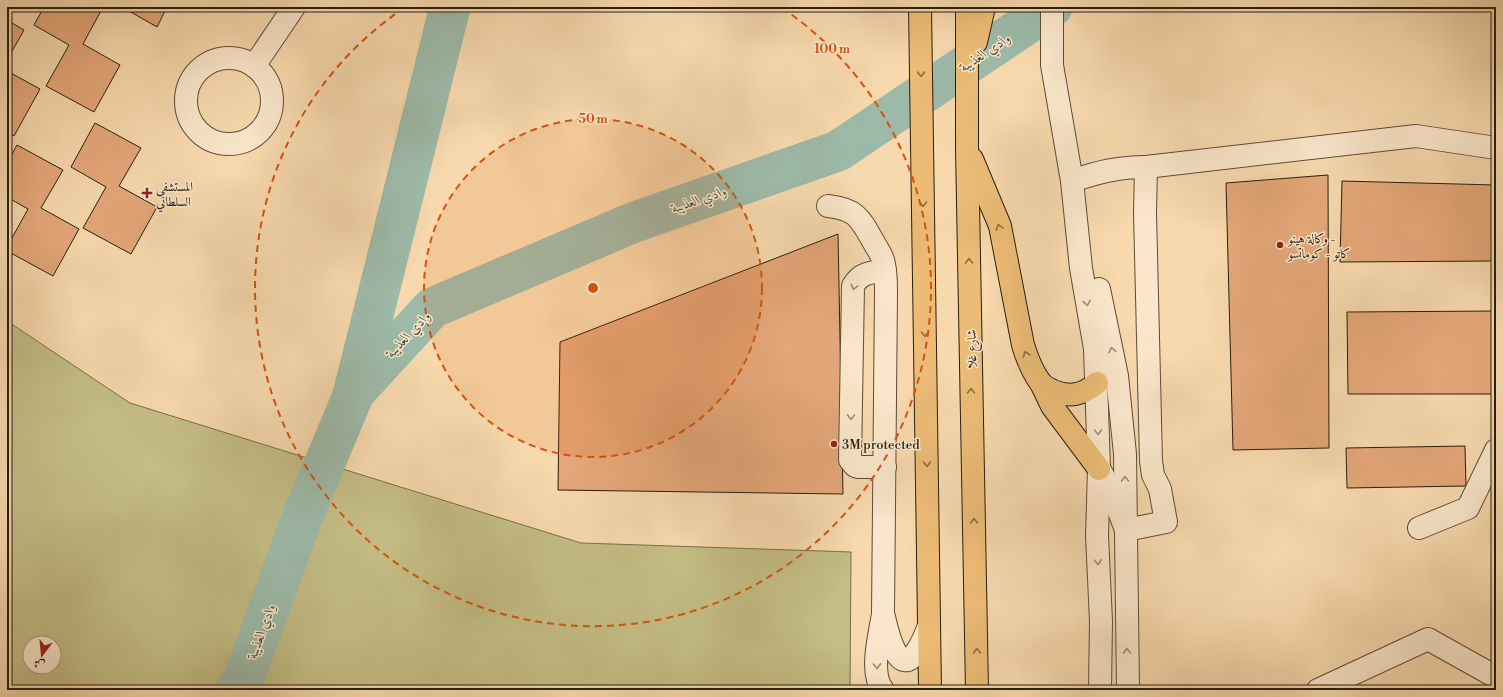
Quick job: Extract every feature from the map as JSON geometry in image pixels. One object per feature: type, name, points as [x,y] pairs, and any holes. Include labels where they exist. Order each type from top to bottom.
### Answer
[{"type":"main road","points":[[920,7],[930,690]]},
{"type":"main road","name":"شارع غلا","points":[[967,7],[966,90],[977,690]]},
{"type":"main road","points":[[966,90],[984,7]]},
{"type":"main road","points":[[967,148],[1000,226],[1023,345],[1028,361],[1052,406],[1099,469]]},
{"type":"main road","points":[[1041,384],[1058,393],[1070,395],[1087,391],[1097,383]]},
{"type":"street","points":[[254,66],[294,7]]},
{"type":"street","points":[[911,7],[921,46]]},
{"type":"street","points":[[1052,7],[1052,65],[1072,181],[1081,268],[1095,349],[1099,469],[1097,536],[1101,621],[1100,690]]},
{"type":"street","points":[[1072,181],[1096,172],[1128,167],[1146,167],[1416,136],[1496,148]]},
{"type":"street","points":[[1126,530],[1166,522],[1160,489],[1153,475],[1150,461],[1145,213],[1146,167]]},
{"type":"street","points":[[1072,181],[1101,295],[1117,376],[1125,454],[1128,690]]},
{"type":"street","points":[[828,206],[838,207],[850,211],[860,219],[883,259],[885,271],[883,614],[877,647],[876,670],[881,687],[884,690]]},
{"type":"street","points":[[884,467],[859,468],[850,460],[852,286],[856,279],[863,274],[885,271]]},
{"type":"street","points":[[1419,528],[1468,508],[1496,450]]},
{"type":"street","points":[[1099,469],[1111,490],[1126,530]]},
{"type":"street","points":[[883,614],[889,636],[897,656],[902,660],[912,658],[917,652],[929,625]]},
{"type":"street","points":[[1318,690],[1428,639],[1496,676]]},
{"type":"shaded area","points":[[7,321],[130,403],[581,543],[851,552],[850,690],[7,690]]},
{"type":"building","points":[[44,7],[103,7],[83,44],[120,65],[94,112],[46,86],[69,45],[34,25]]},
{"type":"building","points":[[122,7],[167,7],[157,27]]},
{"type":"building","points":[[7,20],[24,30],[7,60]]},
{"type":"building","points":[[7,71],[40,89],[14,136],[7,132]]},
{"type":"building","points":[[95,123],[141,148],[119,186],[157,207],[131,254],[83,228],[106,187],[71,167]]},
{"type":"building","points":[[17,145],[63,170],[41,208],[79,229],[53,276],[7,251],[7,247],[28,209],[7,197],[7,163]]},
{"type":"building","points":[[1328,175],[1329,448],[1233,450],[1226,183]]},
{"type":"building","points":[[1342,181],[1496,185],[1496,261],[1340,262]]},
{"type":"building","points":[[838,234],[843,494],[558,490],[560,342]]},
{"type":"building","points":[[1496,311],[1496,394],[1348,394],[1347,312]]},
{"type":"building","points":[[1465,446],[1466,486],[1347,488],[1346,448]]},
{"type":"waterway","name":"وادي العذيبة","points":[[354,391],[450,7]]},
{"type":"waterway","name":"وادي العذيبة","points":[[236,690],[245,675],[302,518],[354,393],[432,308],[632,223],[838,151],[1052,7]]},
{"type":"place","name":"المستشفى السلطاني","points":[[147,193]]},
{"type":"place","name":"وكالة هينو - كاتو - كوماتسو","points":[[1280,245]]},
{"type":"place","name":"3M protected","points":[[834,444]]}]
